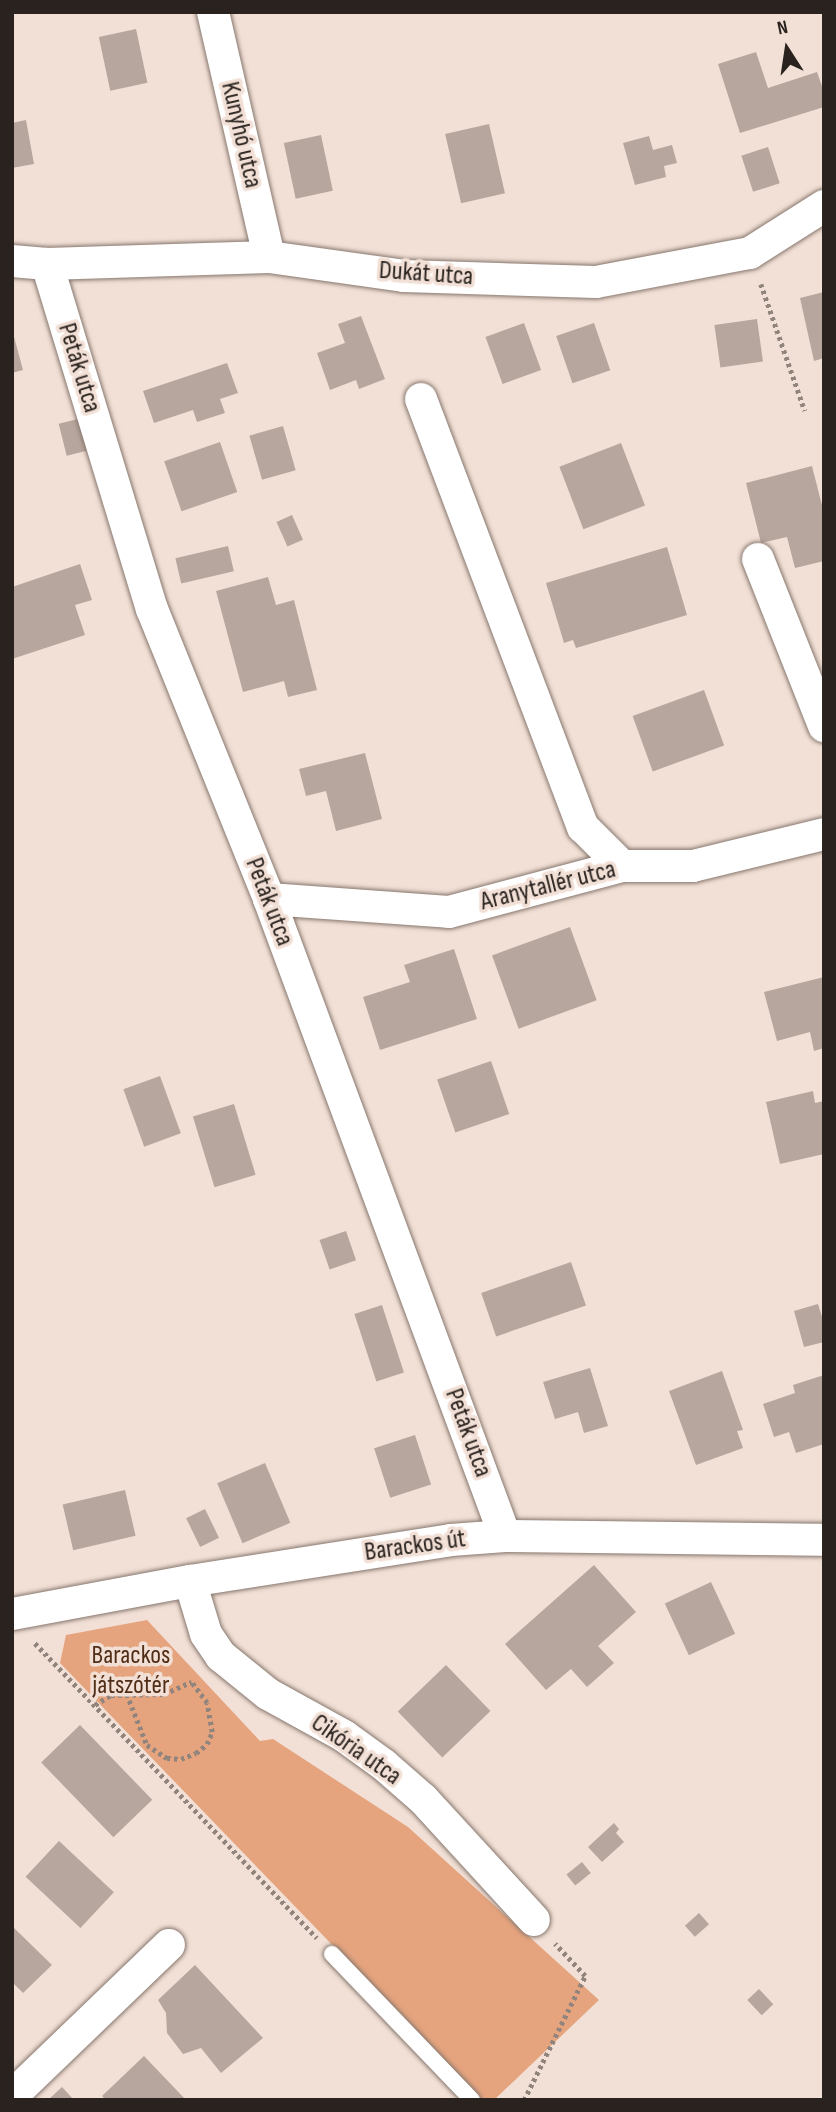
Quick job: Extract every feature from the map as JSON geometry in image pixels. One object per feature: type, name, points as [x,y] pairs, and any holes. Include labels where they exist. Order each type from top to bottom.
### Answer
[{"type":"street","name":"Kunyhó utca","points":[[213,12],[269,257]]},
{"type":"street","name":"Dukát utca","points":[[12,261],[47,264],[269,257],[404,276],[596,282],[750,253],[824,206]]},
{"type":"street","name":"Peták utca","points":[[47,264],[152,609],[269,899],[505,1536]]},
{"type":"street","points":[[421,399],[583,827],[622,866]]},
{"type":"street","points":[[758,559],[824,726]]},
{"type":"street","name":"Aranytallér utca","points":[[269,899],[449,912],[622,866],[693,866],[824,834]]},
{"type":"street","name":"Barackos út","points":[[21,1626],[190,1581],[369,1552],[505,1536],[824,1540]]},
{"type":"street","name":"Cikória utca","points":[[190,1581],[206,1634],[221,1656],[268,1694],[344,1736],[384,1765],[423,1799],[534,1920]]},
{"type":"street","points":[[12,2092],[14,2094],[169,1945]]},
{"type":"lane","points":[[332,1954],[472,2100]]},
{"type":"path","points":[[750,253],[805,411]]},
{"type":"path","points":[[21,1626],[332,1954]]},
{"type":"path","points":[[95,1704],[111,1695],[164,1694],[198,1676]]},
{"type":"path","points":[[127,1694],[147,1745],[167,1758],[181,1759],[207,1744],[212,1732],[207,1703],[191,1682]]},
{"type":"path","points":[[524,2100],[585,1976],[534,1920]]},
{"type":"green space","name":"Barackos játszótér","points":[[147,1620],[260,1741],[273,1739],[408,1827],[599,2000],[494,2100],[482,2100],[60,1663],[66,1635]]},
{"type":"building","points":[[136,29],[147,83],[110,91],[99,37]]},
{"type":"building","points":[[756,52],[768,88],[817,72],[824,92],[824,107],[740,133],[718,64]]},
{"type":"building","points":[[26,120],[34,164],[12,168],[12,123]]},
{"type":"building","points":[[489,124],[505,193],[461,203],[445,134]]},
{"type":"building","points":[[321,135],[333,191],[296,199],[284,143]]},
{"type":"building","points":[[649,136],[653,150],[672,145],[677,163],[664,166],[666,177],[635,185],[623,143]]},
{"type":"building","points":[[768,147],[780,183],[753,192],[741,156]]},
{"type":"building","points":[[824,292],[824,358],[814,361],[800,298]]},
{"type":"building","points":[[361,316],[385,379],[359,389],[356,380],[330,390],[317,353],[345,343],[338,324]]},
{"type":"building","points":[[757,319],[763,362],[720,368],[714,325]]},
{"type":"building","points":[[524,323],[541,370],[503,384],[485,337]]},
{"type":"building","points":[[594,323],[610,370],[572,383],[556,336]]},
{"type":"building","points":[[12,334],[23,370],[12,373]]},
{"type":"building","points":[[227,363],[238,393],[220,399],[225,413],[197,422],[193,410],[154,423],[143,391]]},
{"type":"building","points":[[82,418],[90,450],[67,456],[59,424]]},
{"type":"building","points":[[283,426],[296,470],[262,480],[249,436]]},
{"type":"building","points":[[220,442],[237,492],[181,511],[164,461]]},
{"type":"building","points":[[621,443],[645,506],[583,529],[559,467]]},
{"type":"building","points":[[812,466],[824,513],[824,561],[795,568],[787,537],[761,543],[746,483]]},
{"type":"building","points":[[292,515],[303,540],[287,547],[276,522]]},
{"type":"building","points":[[228,546],[234,571],[181,583],[175,558]]},
{"type":"building","points":[[667,547],[687,615],[576,648],[573,640],[564,643],[546,583]]},
{"type":"building","points":[[80,564],[92,600],[75,605],[85,635],[12,659],[12,587]]},
{"type":"building","points":[[268,577],[276,605],[294,600],[317,690],[288,697],[284,681],[243,692],[216,591]]},
{"type":"building","points":[[704,690],[724,745],[653,771],[633,716]]},
{"type":"building","points":[[365,753],[382,819],[336,831],[326,791],[306,796],[299,769]]},
{"type":"building","points":[[570,927],[597,1000],[519,1029],[492,955]]},
{"type":"building","points":[[454,949],[477,1019],[380,1050],[363,997],[410,982],[404,965]]},
{"type":"building","points":[[824,977],[824,1048],[814,1051],[810,1032],[777,1041],[764,992]]},
{"type":"building","points":[[491,1061],[509,1114],[455,1133],[437,1080]]},
{"type":"building","points":[[160,1076],[181,1133],[144,1147],[123,1089]]},
{"type":"building","points":[[813,1091],[815,1103],[824,1101],[824,1154],[780,1164],[766,1102]]},
{"type":"building","points":[[234,1104],[256,1175],[215,1187],[193,1117]]},
{"type":"building","points":[[346,1231],[356,1260],[330,1269],[320,1240]]},
{"type":"building","points":[[571,1262],[586,1305],[496,1336],[481,1293]]},
{"type":"building","points":[[818,1304],[824,1323],[824,1342],[804,1347],[794,1311]]},
{"type":"building","points":[[382,1305],[404,1373],[376,1381],[354,1314]]},
{"type":"building","points":[[590,1368],[608,1426],[584,1433],[578,1412],[555,1419],[543,1382]]},
{"type":"building","points":[[722,1371],[743,1430],[737,1431],[743,1448],[696,1465],[669,1391]]},
{"type":"building","points":[[824,1375],[824,1444],[796,1453],[789,1432],[774,1437],[763,1404],[795,1393],[793,1385]]},
{"type":"building","points":[[415,1435],[431,1484],[390,1498],[374,1448]]},
{"type":"building","points":[[265,1463],[290,1523],[243,1543],[217,1483]]},
{"type":"building","points":[[125,1490],[136,1536],[73,1550],[63,1504]]},
{"type":"building","points":[[205,1509],[219,1538],[200,1547],[186,1518]]},
{"type":"building","points":[[594,1565],[636,1612],[598,1646],[614,1663],[587,1687],[571,1669],[546,1690],[505,1644]]},
{"type":"building","points":[[711,1582],[735,1634],[689,1655],[665,1604]]},
{"type":"building","points":[[446,1665],[490,1711],[442,1758],[398,1712]]},
{"type":"building","points":[[80,1725],[152,1800],[113,1837],[41,1763]]},
{"type":"building","points":[[614,1823],[619,1829],[616,1833],[624,1842],[602,1862],[588,1847]]},
{"type":"building","points":[[59,1841],[114,1892],[80,1928],[26,1877]]},
{"type":"building","points":[[582,1862],[591,1873],[575,1885],[566,1875]]},
{"type":"building","points":[[699,1913],[709,1924],[695,1937],[685,1926]]},
{"type":"building","points":[[12,1926],[52,1965],[23,1993],[12,1982]]},
{"type":"building","points":[[195,1965],[263,2038],[221,2073],[201,2048],[183,2054],[167,2033],[166,2013],[158,2000]]},
{"type":"building","points":[[759,1989],[773,2004],[762,2015],[747,2000]]},
{"type":"building","points":[[144,2056],[186,2100],[106,2100],[102,2096]]},
{"type":"building","points":[[62,2087],[74,2100],[48,2100]]}]
